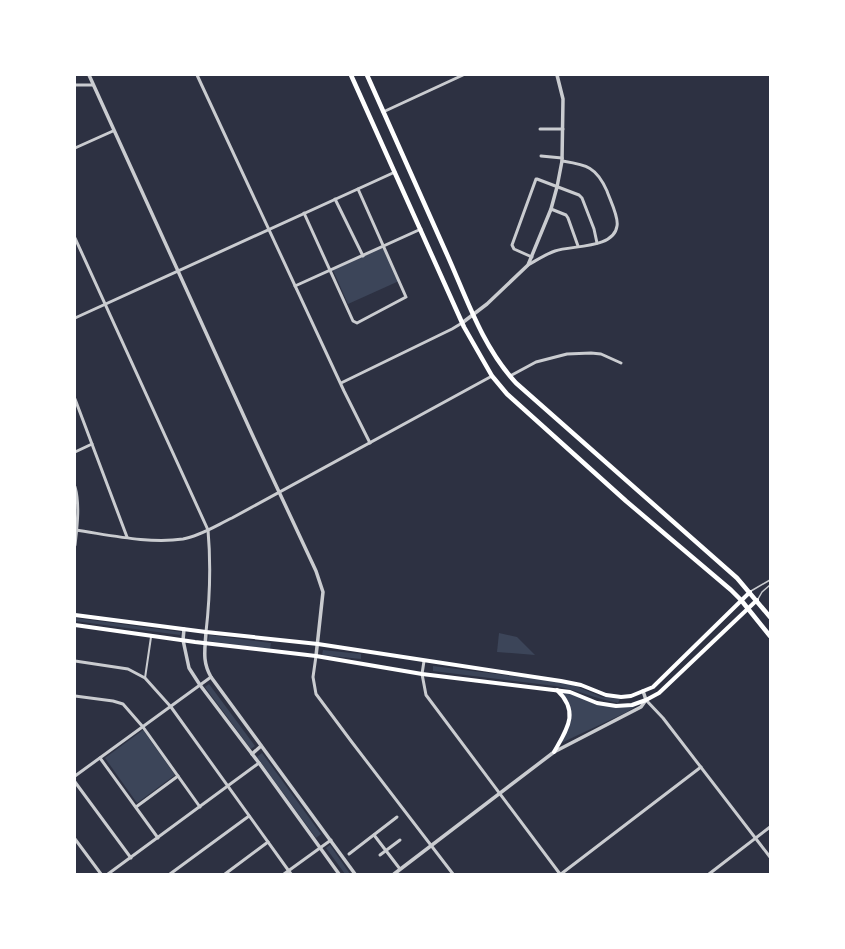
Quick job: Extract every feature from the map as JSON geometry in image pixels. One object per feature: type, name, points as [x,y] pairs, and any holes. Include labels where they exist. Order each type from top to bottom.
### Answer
[{"type":"main road","points":[[351,75],[462,323],[492,376],[507,394],[626,501],[731,590],[748,608],[770,636]]},
{"type":"main road","points":[[367,75],[473,315],[489,348],[509,376],[542,407],[737,578],[770,617]]},
{"type":"main road","points":[[75,615],[206,632],[318,644],[424,661],[561,680],[606,694],[621,697],[631,696],[653,687],[750,592]]},
{"type":"main road","points":[[75,625],[205,643],[316,656],[422,674],[557,690],[570,692],[598,703],[616,706],[632,705],[659,694],[757,600]]},
{"type":"main road","points":[[554,752],[565,733],[571,717],[570,708],[564,697],[557,690]]},
{"type":"street","points":[[89,75],[113,131],[316,571],[323,592],[314,677],[316,694],[453,874]]},
{"type":"street","points":[[197,75],[268,229],[370,443]]},
{"type":"street","points":[[383,112],[463,75]]},
{"type":"street","points":[[528,265],[551,209],[558,187],[562,159],[563,99],[557,75]]},
{"type":"street","points":[[75,85],[93,85]]},
{"type":"street","points":[[540,129],[563,130]]},
{"type":"street","points":[[75,148],[113,131]]},
{"type":"street","points":[[341,383],[462,323],[487,304],[528,265],[555,251],[606,241],[614,235],[618,226],[615,211],[603,183],[592,169],[585,165],[562,159],[541,156]]},
{"type":"street","points":[[75,318],[177,270],[395,172]]},
{"type":"street","points":[[532,257],[512,248],[512,245],[536,179],[579,195],[582,198],[594,229],[597,243]]},
{"type":"street","points":[[304,213],[354,321],[357,323],[406,299],[406,295],[358,189]]},
{"type":"street","points":[[335,199],[363,256]]},
{"type":"street","points":[[551,209],[566,215],[578,246]]},
{"type":"street","points":[[295,286],[421,229]]},
{"type":"street","points":[[75,238],[208,530],[210,563],[209,600],[204,662],[206,668],[211,677],[355,874]]},
{"type":"street","points":[[509,376],[536,362],[567,354],[601,354],[621,363]]},
{"type":"street","points":[[76,530],[156,540],[184,538],[208,530],[492,376]]},
{"type":"street","points":[[75,399],[127,537]]},
{"type":"street","points":[[75,452],[92,444]]},
{"type":"street","points":[[75,487],[77,498],[75,545]]},
{"type":"street","points":[[184,629],[183,640],[189,668],[339,874]]},
{"type":"street","points":[[145,678],[151,636]]},
{"type":"street","points":[[75,661],[128,669],[145,678],[171,707],[290,872]]},
{"type":"street","points":[[424,661],[422,674],[426,695],[560,874],[701,767]]},
{"type":"street","points":[[75,776],[211,677]]},
{"type":"street","points":[[643,692],[646,700],[663,718],[770,857]]},
{"type":"street","points":[[75,696],[113,701],[123,704],[143,727],[200,807]]},
{"type":"street","points":[[394,874],[554,752],[641,707],[646,700]]},
{"type":"street","points":[[252,754],[261,746]]},
{"type":"street","points":[[100,758],[158,838]]},
{"type":"street","points":[[108,874],[259,763]]},
{"type":"street","points":[[136,807],[178,776]]},
{"type":"street","points":[[75,782],[131,858]]},
{"type":"street","points":[[170,874],[249,816]]},
{"type":"street","points":[[349,854],[397,817]]},
{"type":"street","points":[[709,874],[770,827]]},
{"type":"street","points":[[374,835],[400,869]]},
{"type":"street","points":[[75,839],[101,874]]},
{"type":"street","points":[[284,874],[290,872],[331,840]]},
{"type":"street","points":[[380,855],[400,840]]},
{"type":"street","points":[[224,874],[268,842]]},
{"type":"lane","points":[[750,592],[770,580]]},
{"type":"lane","points":[[757,600],[762,592],[770,585]]},
{"type":"shaded area","points":[[383,247],[399,281],[348,304],[333,270]]},
{"type":"shaded area","points":[[75,618],[181,632],[180,635],[75,621]]},
{"type":"shaded area","points":[[499,633],[517,637],[535,655],[497,652]]},
{"type":"shaded area","points":[[209,635],[271,643],[270,649],[208,641]]},
{"type":"shaded area","points":[[323,650],[361,654],[361,659],[322,655]]},
{"type":"shaded area","points":[[433,666],[568,683],[602,697],[620,699],[618,703],[556,686],[433,671]]},
{"type":"shaded area","points":[[209,684],[255,746],[251,749],[205,687]]},
{"type":"shaded area","points":[[559,691],[570,692],[597,705],[637,705],[627,712],[561,743],[568,729],[571,709],[565,697]]},
{"type":"shaded area","points":[[143,730],[175,775],[137,803],[105,758]]},
{"type":"shaded area","points":[[262,753],[321,834],[316,838],[257,757]]},
{"type":"shaded area","points":[[330,845],[350,874],[345,874],[326,848]]}]
